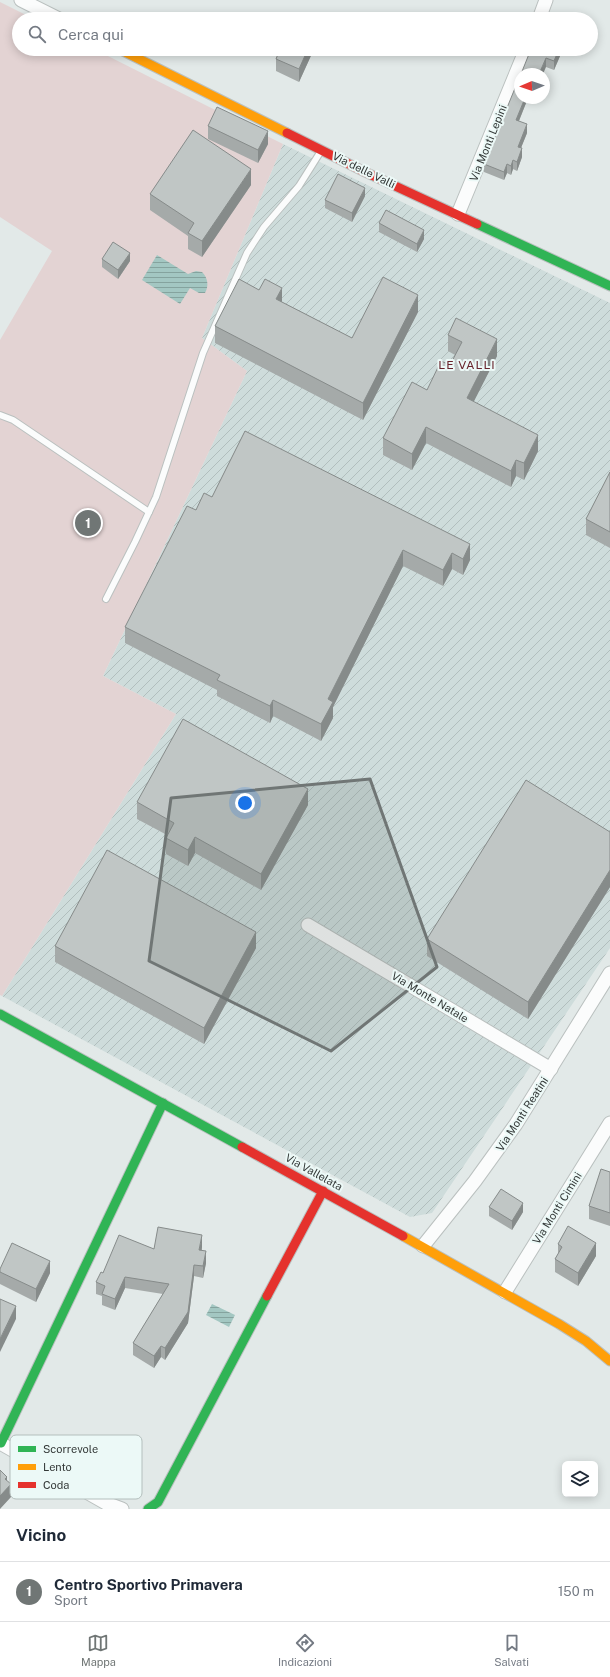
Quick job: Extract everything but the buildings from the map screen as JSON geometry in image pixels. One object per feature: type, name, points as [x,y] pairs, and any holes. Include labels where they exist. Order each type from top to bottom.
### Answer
[{"type":"street","points":[[21,0],[45,12]]},
{"type":"street","points":[[542,12],[546,0]]},
{"type":"street","name":"Via delle Valli","points":[[133,56],[365,172],[610,286]]},
{"type":"street","name":"Via Monti Lepini","points":[[458,214],[523,56]]},
{"type":"street","name":"Via Monte Natale","points":[[308,925],[551,1069]]},
{"type":"street","name":"Via Monti Reatini","points":[[422,1246],[494,1156],[551,1069],[610,973]]},
{"type":"street","name":"Via Vallelata","points":[[0,1014],[504,1292],[568,1329],[586,1341],[610,1361]]},
{"type":"street","points":[[10,1449],[0,1443],[163,1103]]},
{"type":"street","name":"Via Monti Cimini","points":[[504,1292],[610,1123]]},
{"type":"street","points":[[153,1508],[323,1191]]},
{"type":"street","points":[[99,1499],[122,1509]]},
{"type":"lane","points":[[106,599],[149,512],[203,353],[247,253],[264,227],[299,186],[322,150]]},
{"type":"lane","points":[[0,415],[13,420],[149,512]]},
{"type":"highlighted area","points":[[370,779],[437,967],[331,1051],[149,961],[171,798]]},
{"type":"shaded area","points":[[0,2],[20,12],[12,12],[12,56],[108,56],[283,144],[202,338],[247,371],[103,676],[176,714],[2,996],[0,995],[0,340],[52,251],[0,217]]},
{"type":"shaded area","points":[[283,144],[610,303],[610,948],[432,1213],[410,1217],[2,996],[176,714],[103,676],[247,371],[202,338]]},
{"type":"water","points":[[157,255],[188,274],[196,271],[202,272],[206,277],[207,282],[205,293],[199,293],[190,288],[180,304],[142,280]]},
{"type":"water","points":[[212,1304],[235,1315],[229,1327],[206,1315]]},
{"type":"traffic: fast","points":[[477,224],[610,286]]},
{"type":"traffic: fast","points":[[0,1014],[242,1147]]},
{"type":"traffic: fast","points":[[1,1443],[163,1103]]},
{"type":"traffic: fast","points":[[148,1509],[158,1502],[267,1296]]},
{"type":"traffic: slow","points":[[133,56],[287,133]]},
{"type":"traffic: slow","points":[[403,1236],[559,1324],[586,1341],[610,1361]]},
{"type":"traffic: jam","points":[[287,133],[365,172],[477,224]]},
{"type":"traffic: jam","points":[[242,1147],[403,1236]]},
{"type":"traffic: jam","points":[[267,1296],[323,1191]]},
{"type":"place","name":"Centro Sportivo Primavera","points":[[88,523]]},
{"type":"district","name":"LE VALLI","points":[[467,365]]}]
